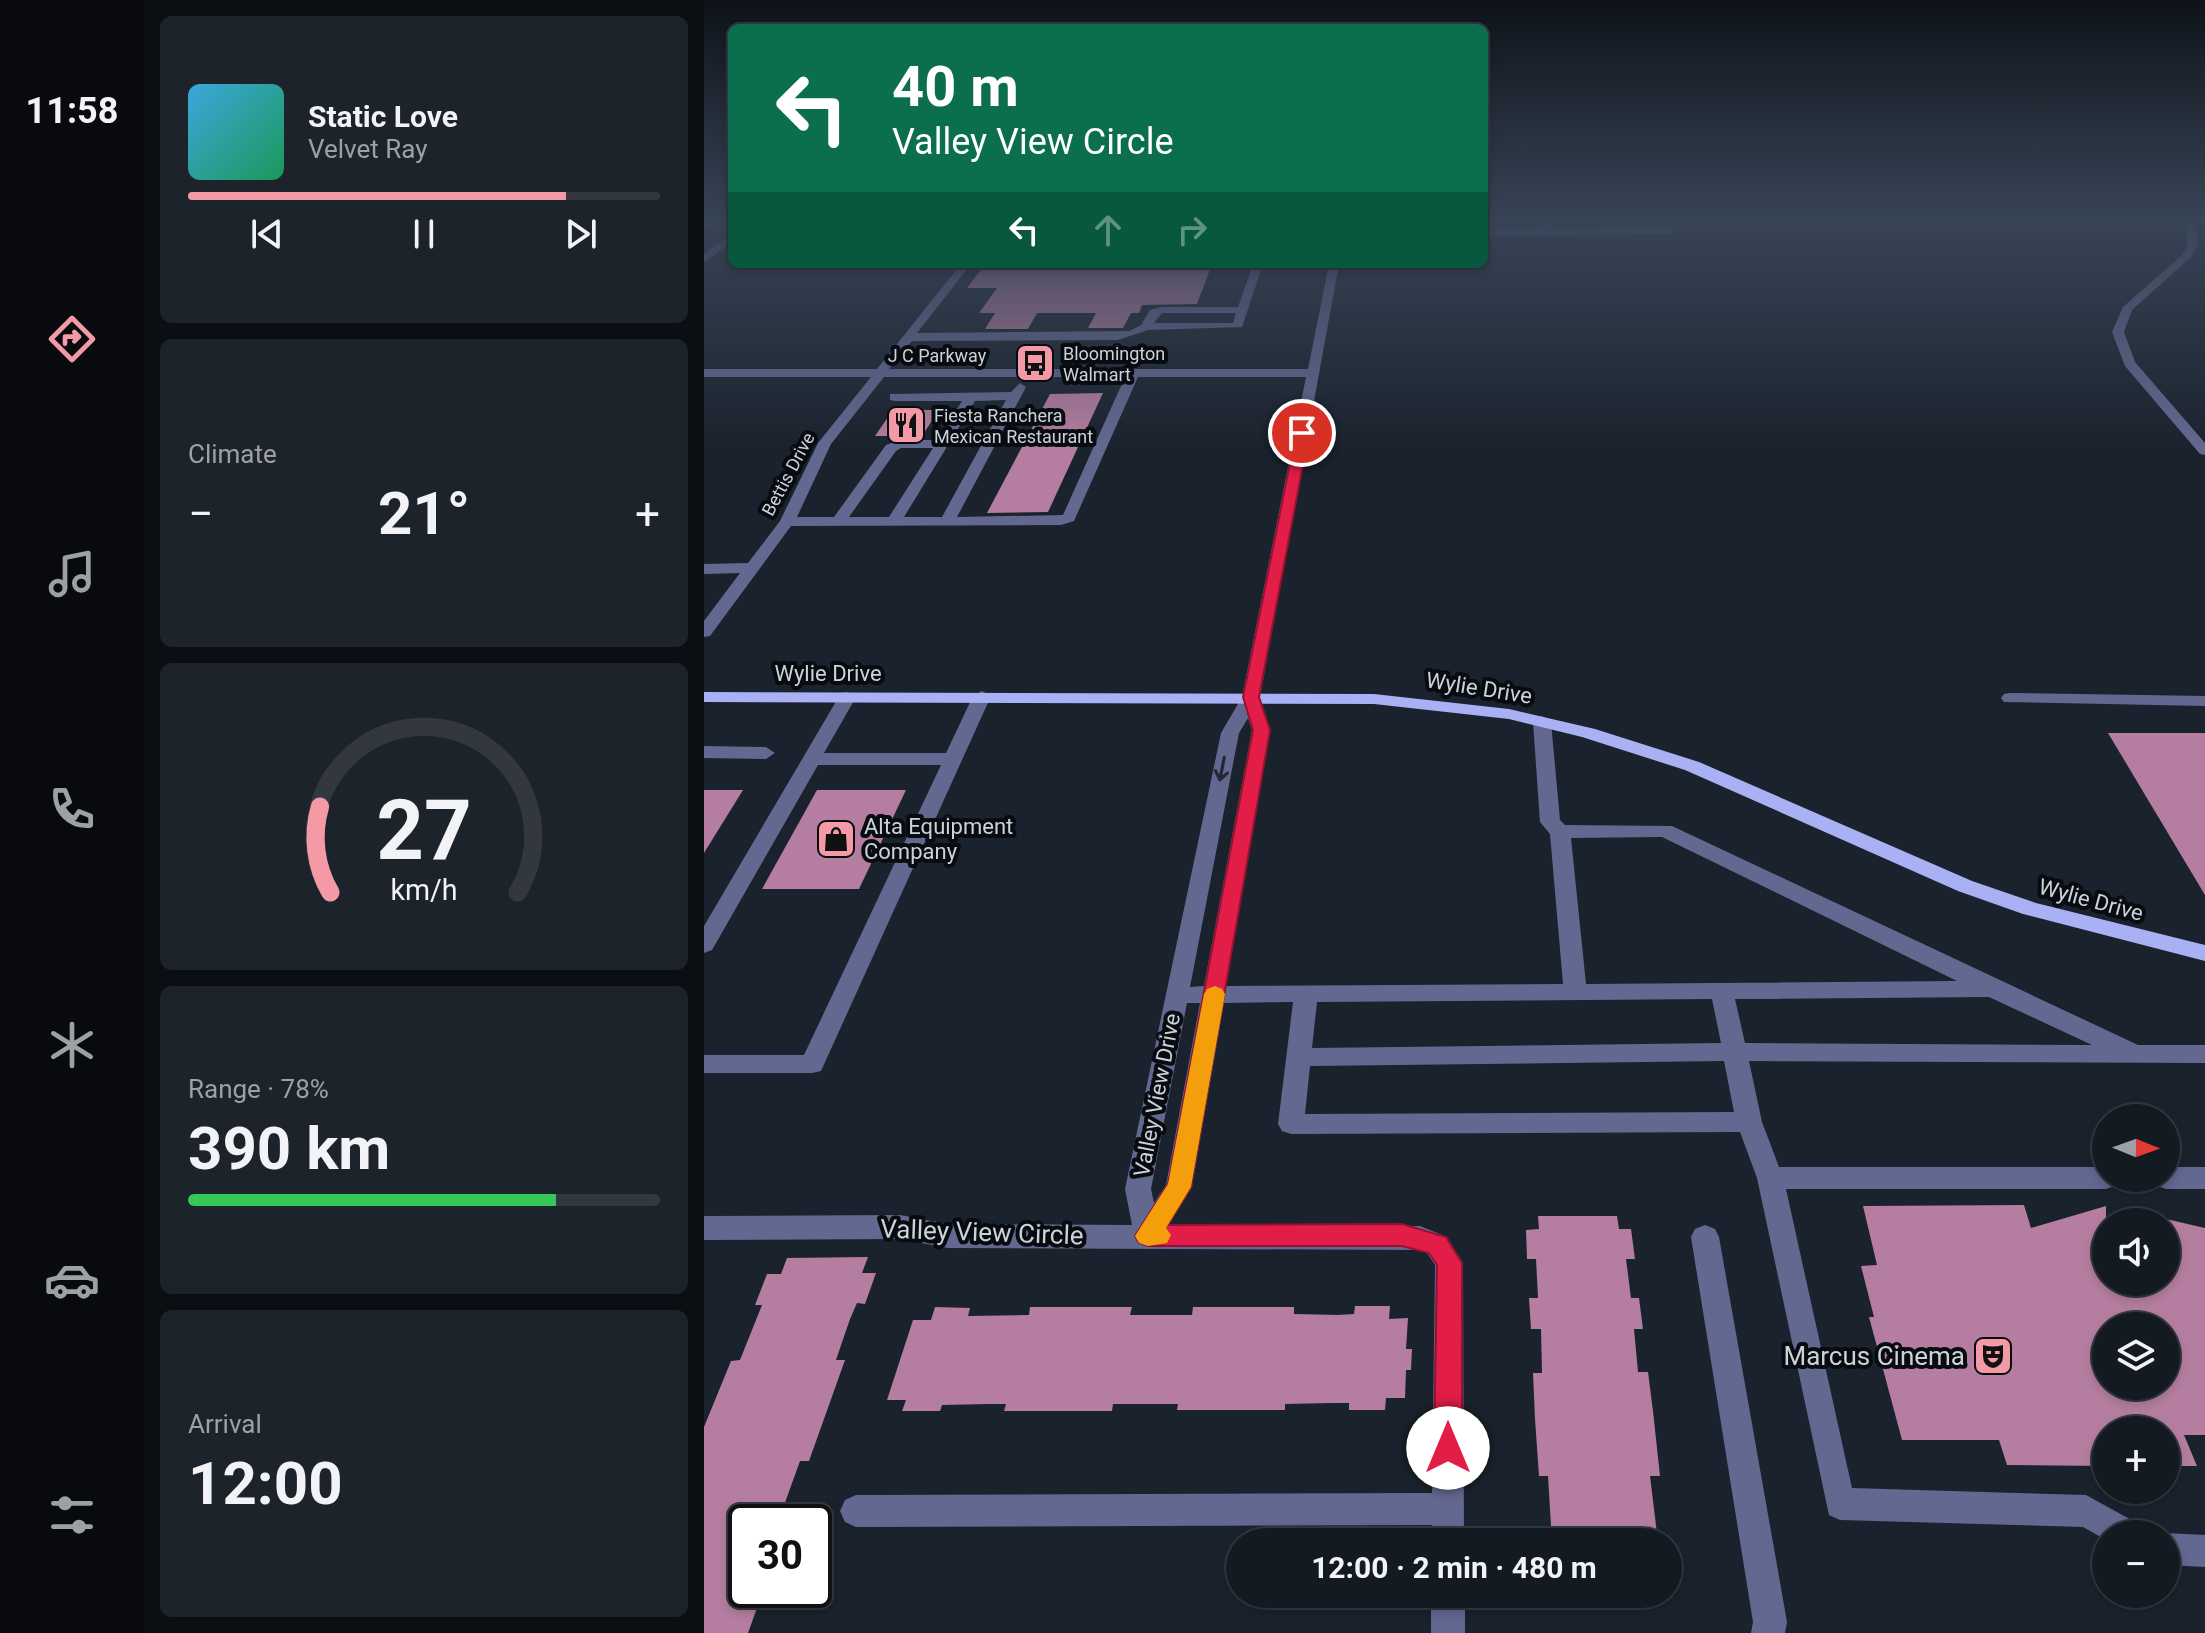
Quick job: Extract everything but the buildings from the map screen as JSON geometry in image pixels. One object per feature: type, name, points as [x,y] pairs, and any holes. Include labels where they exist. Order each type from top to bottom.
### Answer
[{"type":"main road","name":"Wylie Drive","points":[[704,697],[1251,697],[1424,703],[1509,714],[1629,745],[1692,766],[1965,886],[2031,909],[2205,953]]},
{"type":"street","name":"Bettis Drive","points":[[704,632],[787,522],[825,443],[941,296]]},
{"type":"street","points":[[909,337],[1118,336],[1146,327],[1233,326],[1238,325],[1248,296]]},
{"type":"street","name":"Valley View Drive","points":[[1148,1236],[1138,1189],[1230,733],[1251,697],[1328,296]]},
{"type":"street","points":[[2142,296],[2127,309],[2118,332],[2129,363],[2205,451]]},
{"type":"street","name":"J C Parkway","points":[[704,373],[1314,373]]},
{"type":"street","points":[[947,521],[1028,373]]},
{"type":"street","points":[[787,522],[1061,521],[1069,518],[1133,373]]},
{"type":"street","points":[[895,397],[1015,396]]},
{"type":"street","points":[[893,522],[971,397]]},
{"type":"street","points":[[838,522],[891,448],[899,444],[942,444]]},
{"type":"street","points":[[704,569],[753,568]]},
{"type":"street","points":[[704,1064],[812,1064],[982,696]]},
{"type":"street","points":[[704,945],[847,697]]},
{"type":"street","name":"Valley View Drive","points":[[1148,1236],[1179,1187],[1261,730],[1251,697]]},
{"type":"street","points":[[2010,698],[2205,701]]},
{"type":"street","points":[[1542,722],[1550,822],[1560,832],[1575,992]]},
{"type":"street","points":[[704,752],[766,753]]},
{"type":"street","points":[[812,759],[952,759]]},
{"type":"street","points":[[1560,832],[1665,831],[2136,1054]]},
{"type":"street","points":[[1177,995],[1994,989]]},
{"type":"street","points":[[1722,991],[1749,1122],[1770,1178],[1840,1504],[2086,1511],[2102,1520]]},
{"type":"street","points":[[1306,994],[1291,1124],[1749,1122]]},
{"type":"street","points":[[1299,1057],[1735,1052],[2205,1054]]},
{"type":"street","points":[[1770,1178],[2092,1178]]},
{"type":"street","points":[[2180,1178],[2205,1178]]},
{"type":"street","name":"Valley View Circle","points":[[704,1229],[900,1227],[948,1236],[1402,1235],[1437,1245],[1449,1263],[1448,1528]]},
{"type":"street","points":[[1705,1237],[1770,1622],[1768,1633]]},
{"type":"street","points":[[856,1511],[1447,1509]]},
{"type":"street","points":[[2180,1550],[2205,1551]]},
{"type":"street","points":[[1448,1608],[1448,1633]]},
{"type":"slow traffic","points":[[1158,1235],[1148,1236],[1179,1187],[1215,994]]},
{"type":"place","name":"Bloomington Walmart","points":[[1035,363]]},
{"type":"place","name":"Fiesta Ranchera Mexican Restaurant","points":[[906,425]]},
{"type":"place","name":"Alta Equipment Company","points":[[836,839]]},
{"type":"place","name":"Marcus Cinema","points":[[1993,1356]]},
{"type":"route","points":[[1302,433],[1251,697],[1261,730],[1179,1187],[1148,1236],[1402,1235],[1437,1245],[1449,1263],[1448,1448]]}]
